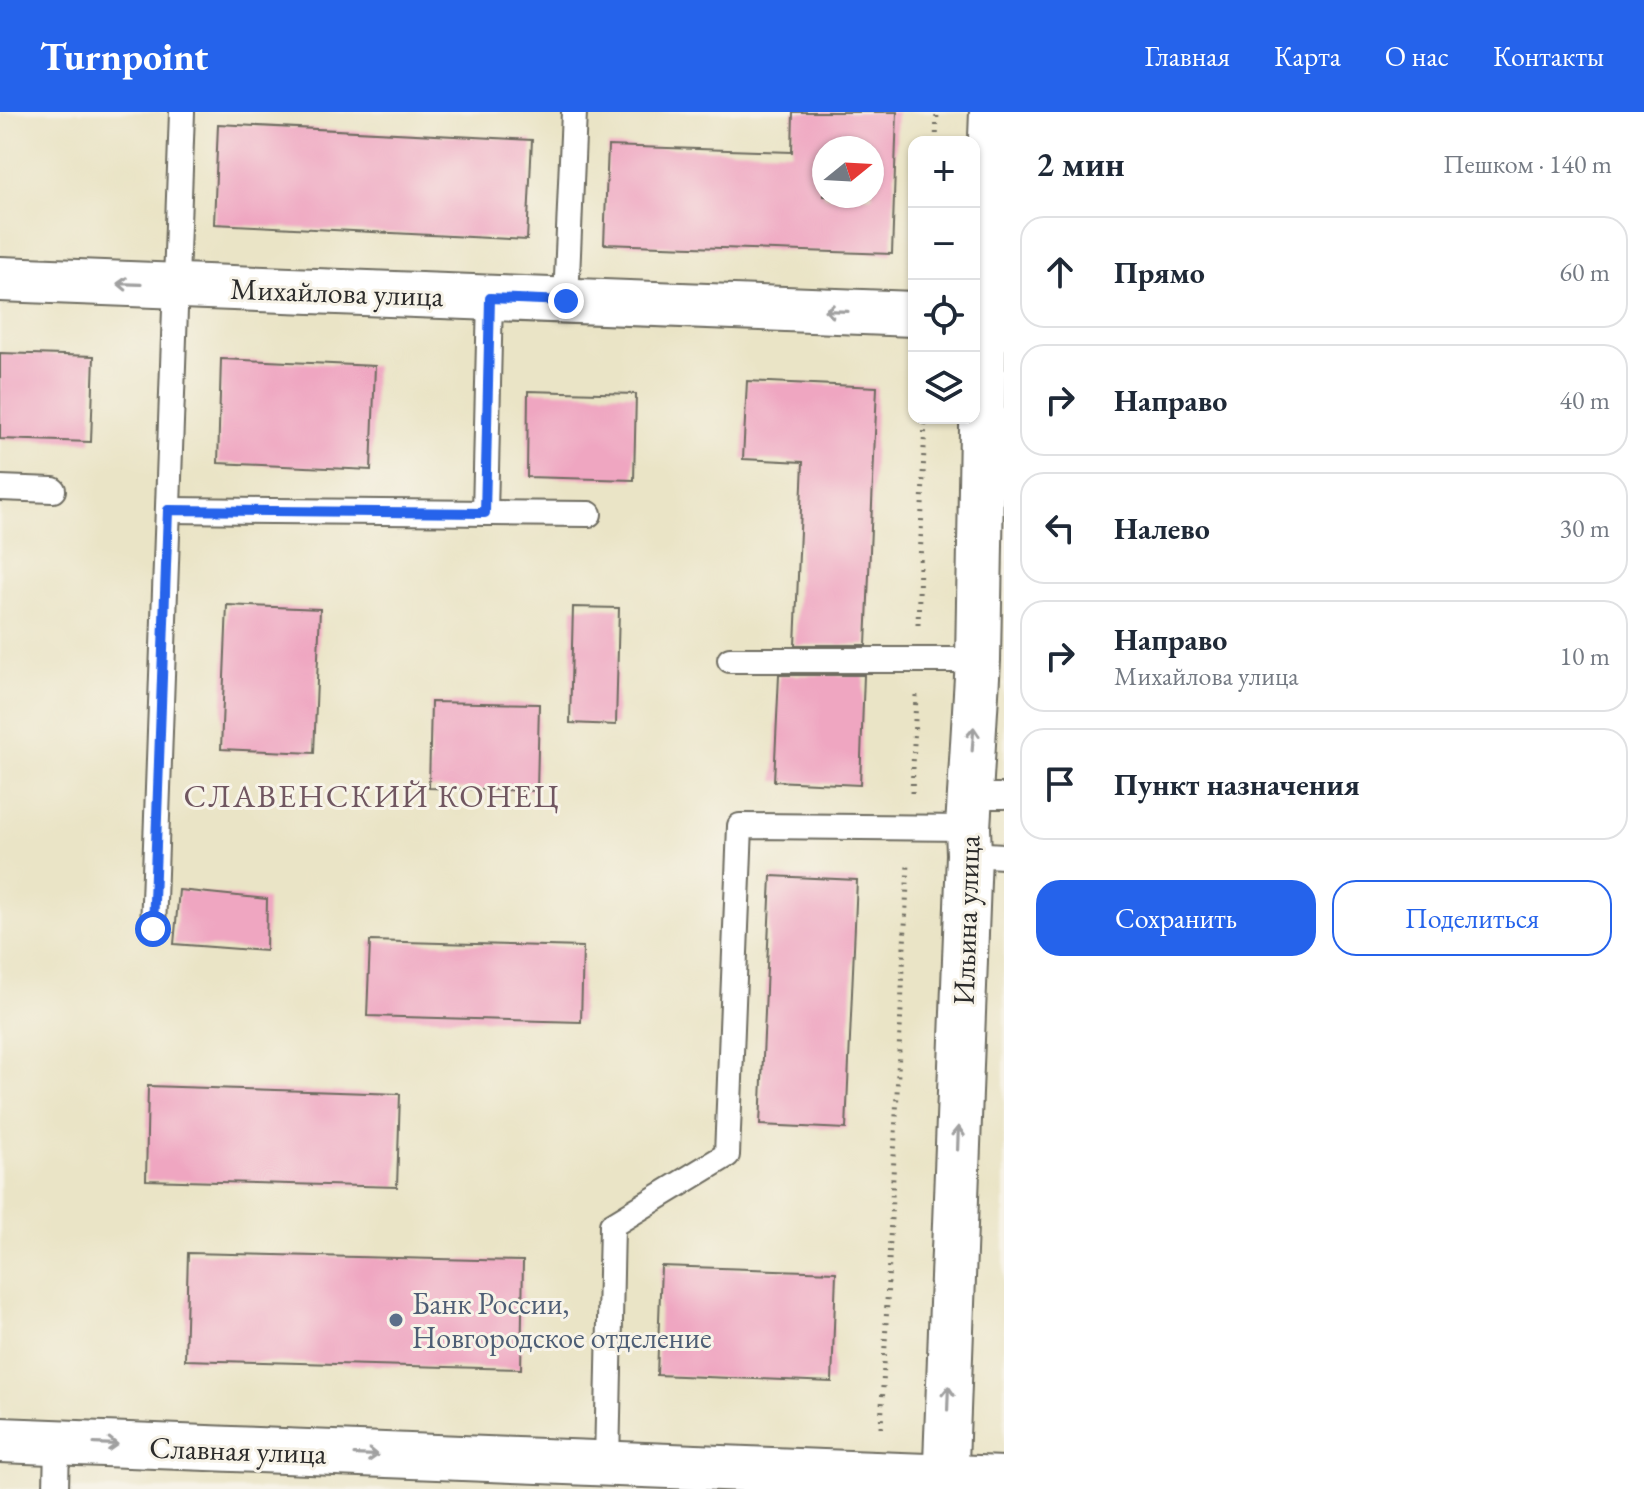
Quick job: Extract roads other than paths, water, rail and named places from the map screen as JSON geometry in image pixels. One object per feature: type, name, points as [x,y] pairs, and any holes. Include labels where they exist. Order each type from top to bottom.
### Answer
[{"type":"street","name":"Ильина улица","points":[[945,1482],[983,826],[978,660],[992,112]]},
{"type":"street","name":"Михайлова улица","points":[[0,279],[908,314]]},
{"type":"street","name":"Славная улица","points":[[0,1440],[607,1464],[686,1478],[879,1474],[945,1482],[1004,1479]]},
{"type":"lane","points":[[153,929],[182,112]]},
{"type":"lane","points":[[566,301],[574,112]]},
{"type":"lane","points":[[485,513],[490,298]]},
{"type":"lane","points":[[0,488],[53,490]]},
{"type":"lane","points":[[168,510],[589,514]]},
{"type":"lane","points":[[730,660],[978,660]]},
{"type":"lane","points":[[607,1464],[612,1225],[727,1155],[740,826],[983,826]]},
{"type":"lane","points":[[56,1489],[57,1443]]},
{"type":"place","name":"Банк России, Новгородское отделение","points":[[396,1320]]},
{"type":"district","name":"СЛАВЕНСКИЙ КОНЕЦ","points":[[372,796]]}]
